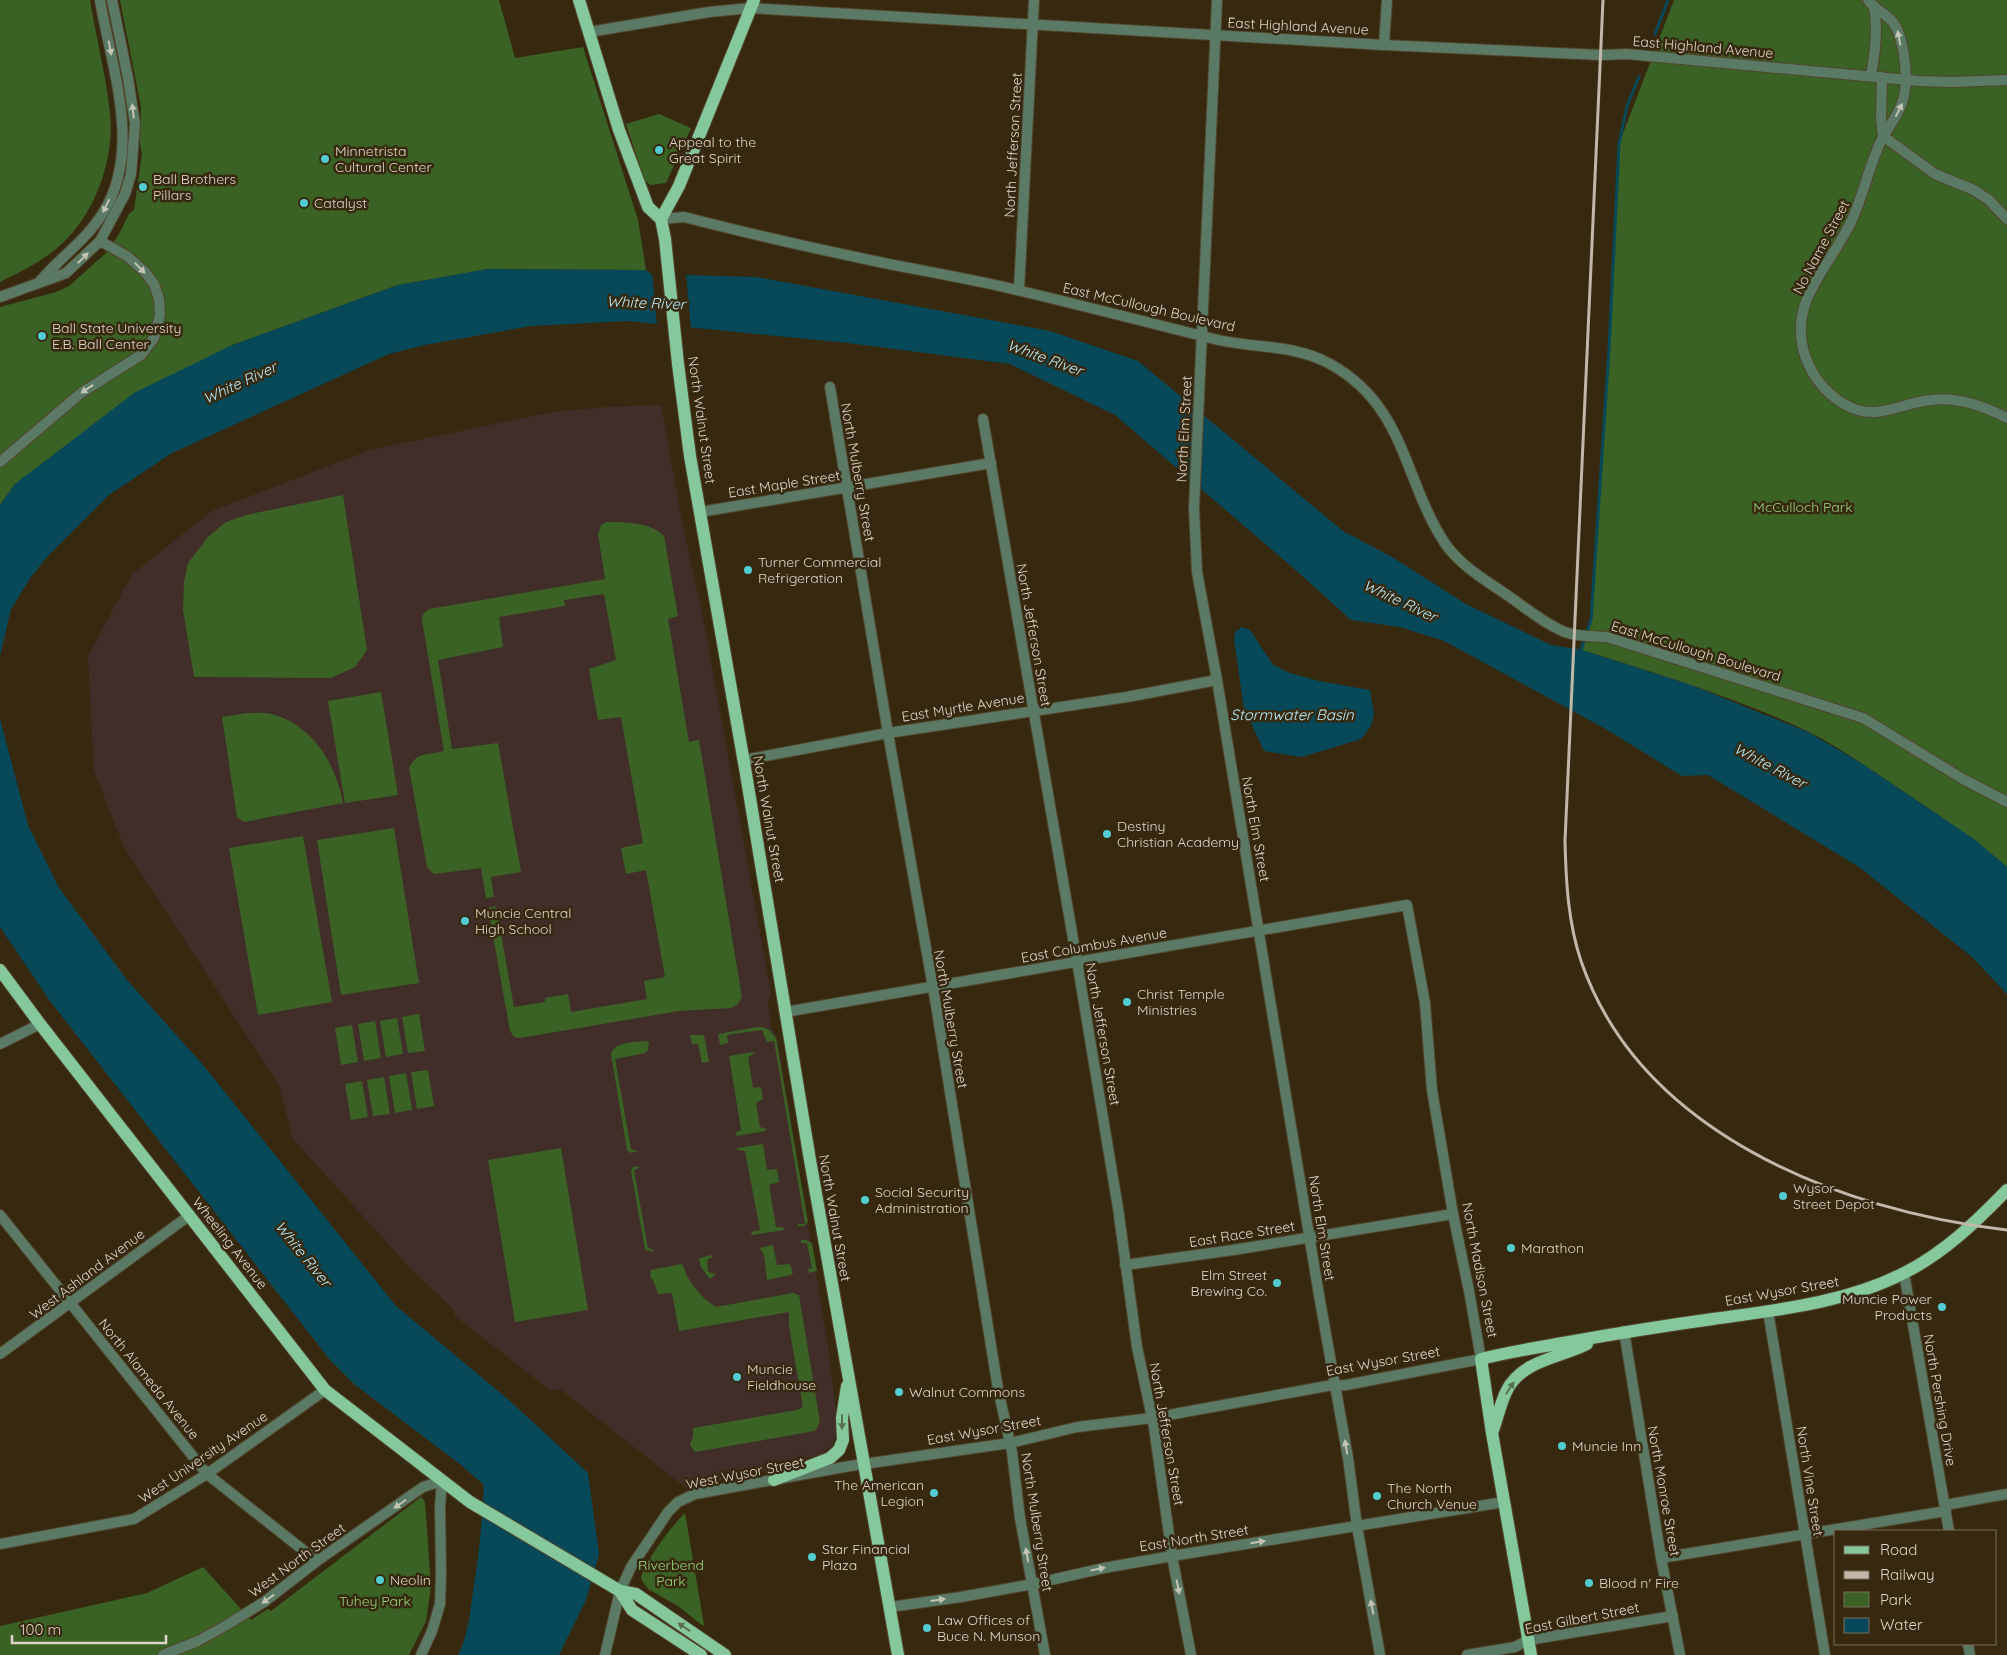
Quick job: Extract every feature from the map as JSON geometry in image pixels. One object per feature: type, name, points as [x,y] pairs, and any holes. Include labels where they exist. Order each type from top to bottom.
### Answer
[{"type":"main road","name":"North Walnut Street","points":[[579,0],[619,130],[648,207],[661,219],[665,238],[678,364],[700,512],[744,760],[785,1012],[898,1655]]},
{"type":"main road","points":[[661,219],[679,186],[752,4]]},
{"type":"main road","name":"Wheeling Avenue","points":[[0,970],[325,1390],[470,1502],[620,1591]]},
{"type":"main road","name":"East Wysor Street","points":[[1481,1358],[1624,1331],[1768,1311],[1839,1297],[1872,1287],[1904,1273],[1956,1239],[1973,1225],[2007,1190]]},
{"type":"main road","points":[[1492,1433],[1507,1391],[1528,1368],[1579,1348],[1603,1336]]},
{"type":"main road","name":"North Madison Street","points":[[1481,1358],[1492,1433],[1531,1655]]},
{"type":"main road","points":[[774,1480],[830,1458],[839,1450],[843,1440],[842,1418],[848,1374]]},
{"type":"main road","points":[[620,1591],[632,1610],[701,1655]]},
{"type":"main road","points":[[620,1591],[636,1594],[725,1655]]},
{"type":"street","points":[[41,281],[74,248],[104,212],[120,165],[121,114],[100,0]]},
{"type":"street","points":[[0,297],[66,273],[100,242],[125,194],[131,174],[134,146],[134,108],[112,0]]},
{"type":"street","name":"North Jefferson Street","points":[[1020,290],[1034,0]]},
{"type":"street","name":"North Elm Street","points":[[1217,0],[1194,508],[1197,572],[1217,680],[1380,1655]]},
{"type":"street","points":[[1384,45],[1387,0]]},
{"type":"street","points":[[1871,3],[1876,23],[1876,76],[1883,136],[1930,171],[1974,190],[1990,200],[2007,220]]},
{"type":"street","name":"No Name Street","points":[[1871,3],[1893,21],[1898,31],[1906,80],[1902,103],[1883,136],[1854,216],[1806,302],[1802,317],[1801,336],[1806,362],[1825,389],[1845,404],[1861,411],[1880,412],[1932,399],[1949,399],[1976,405],[2007,418]]},
{"type":"street","name":"East Highland Avenue","points":[[589,32],[752,4],[1216,36],[1601,55],[1627,54],[1906,80],[1952,82],[2007,80]]},
{"type":"street","name":"East McCullough Boulevard","points":[[661,219],[684,216],[879,262],[1020,290],[1226,342],[1297,350],[1330,363],[1359,384],[1373,397],[1385,414],[1402,447],[1434,522],[1444,542],[1454,555],[1480,576],[1564,632],[1607,638],[1864,718],[1963,779],[2007,802]]},
{"type":"street","points":[[0,462],[81,393],[141,355],[154,338],[160,315],[159,299],[154,284],[132,260],[100,242]]},
{"type":"street","name":"North Mulberry Street","points":[[830,387],[932,986],[998,1389],[1010,1443],[1020,1518],[1045,1655]]},
{"type":"street","name":"North Jefferson Street","points":[[983,419],[1077,961],[1118,1208],[1137,1347],[1152,1418],[1172,1556],[1191,1655]]},
{"type":"street","name":"East Maple Street","points":[[700,512],[990,462]]},
{"type":"street","name":"East Myrtle Avenue","points":[[744,760],[888,733],[1127,697],[1217,680]]},
{"type":"street","name":"East Columbus Avenue","points":[[785,1012],[1407,905]]},
{"type":"street","name":"North Madison Street","points":[[1407,905],[1425,1003],[1432,1090],[1453,1214],[1464,1262],[1481,1358]]},
{"type":"street","points":[[0,1044],[40,1024]]},
{"type":"street","name":"East Race Street","points":[[1125,1265],[1224,1252],[1453,1214]]},
{"type":"street","name":"North Alameda Avenue","points":[[0,1215],[207,1474],[317,1562]]},
{"type":"street","name":"West Ashland Avenue","points":[[0,1354],[190,1215]]},
{"type":"street","name":"North Pershing Drive","points":[[1904,1273],[1949,1530]]},
{"type":"street","name":"North Vine Street","points":[[1768,1311],[1824,1655]]},
{"type":"street","name":"North Monroe Street","points":[[1624,1331],[1680,1655]]},
{"type":"street","name":"East Wysor Street","points":[[864,1464],[1010,1443],[1077,1427],[1152,1418],[1336,1386],[1481,1358]]},
{"type":"street","name":"West University Avenue","points":[[0,1544],[134,1519],[207,1474],[325,1390]]},
{"type":"street","name":"West Wysor Street","points":[[605,1655],[620,1591],[631,1567],[653,1531],[678,1502],[695,1494],[864,1464]]},
{"type":"street","points":[[420,1655],[432,1631],[440,1604],[440,1508],[442,1481]]},
{"type":"street","name":"West North Street","points":[[163,1655],[226,1626],[264,1602],[423,1487],[442,1481]]},
{"type":"street","points":[[1662,1558],[1945,1508],[2007,1494]]},
{"type":"street","name":"East North Street","points":[[890,1606],[960,1597],[1172,1556],[1504,1502]]},
{"type":"street","name":"East Gilbert Street","points":[[1467,1655],[1515,1647],[1528,1640],[1673,1616]]},
{"type":"shaded area","name":"Muncie Central High School","points":[[661,405],[683,527],[703,617],[771,994],[768,1002],[771,1028],[777,1037],[827,1340],[838,1429],[832,1446],[820,1455],[792,1461],[773,1470],[685,1487],[560,1389],[551,1391],[454,1315],[455,1311],[411,1269],[293,1139],[279,1085],[124,847],[94,771],[88,656],[132,574],[212,511],[370,450],[552,412],[606,407]]},
{"type":"green space","points":[[0,0],[90,0],[106,85],[111,131],[105,169],[99,187],[81,221],[69,236],[50,254],[0,282]]},
{"type":"green space","points":[[120,0],[499,0],[515,58],[583,47],[638,220],[646,270],[488,269],[398,285],[230,346],[15,484],[0,505],[0,307],[56,292],[69,286],[105,254],[118,236],[129,214],[134,210],[142,154],[140,143],[141,107]]},
{"type":"green space","name":"McCulloch Park","points":[[1674,0],[2007,0],[2007,867],[1926,806],[1819,737],[1752,707],[1668,677],[1582,650],[1591,620],[1610,327],[1619,144]]},
{"type":"green space","points":[[659,114],[691,128],[666,183],[650,185],[645,181],[626,124]]},
{"type":"green space","points":[[343,495],[367,650],[355,667],[331,678],[194,677],[183,610],[184,582],[188,563],[208,537],[226,522],[246,515]]},
{"type":"green space","points":[[606,522],[645,525],[659,531],[664,536],[678,616],[668,619],[689,742],[699,740],[742,997],[738,1004],[731,1008],[679,1011],[520,1038],[514,1037],[510,1031],[488,908],[496,906],[514,1007],[545,1002],[545,998],[568,994],[571,1012],[647,999],[644,981],[665,977],[646,870],[626,874],[621,848],[643,843],[621,717],[598,720],[589,669],[616,660],[604,594],[564,600],[565,606],[499,617],[503,647],[438,660],[452,749],[498,743],[521,872],[491,877],[494,897],[486,898],[481,868],[434,874],[427,867],[409,768],[415,759],[419,757],[444,751],[422,620],[423,614],[429,609],[605,579],[598,534],[601,525]]},
{"type":"green space","points":[[381,692],[398,795],[345,803],[328,701]]},
{"type":"green space","points":[[247,713],[268,713],[286,719],[310,737],[320,748],[335,774],[343,803],[244,822],[237,817],[222,717]]},
{"type":"green space","points":[[394,828],[419,983],[341,995],[317,840]]},
{"type":"green space","points":[[303,836],[332,1002],[258,1015],[229,848]]},
{"type":"green space","points":[[419,1014],[425,1051],[408,1053],[402,1017]]},
{"type":"green space","points":[[397,1018],[403,1054],[386,1057],[380,1021]]},
{"type":"green space","points":[[375,1021],[381,1058],[364,1061],[358,1024]]},
{"type":"green space","points":[[352,1025],[358,1062],[341,1065],[335,1028]]},
{"type":"green space","points":[[757,1027],[768,1030],[776,1038],[808,1222],[804,1226],[798,1226],[798,1224],[805,1224],[774,1041],[767,1042],[762,1030],[727,1035],[728,1043],[720,1045],[718,1034]]},
{"type":"green space","points":[[690,1035],[704,1035],[709,1062],[702,1063],[698,1044],[692,1044]]},
{"type":"green space","points":[[647,1041],[649,1043],[648,1050],[645,1053],[615,1059],[631,1149],[638,1151],[631,1153],[627,1150],[611,1054],[621,1044]]},
{"type":"green space","points":[[755,1053],[748,1057],[753,1088],[761,1087],[763,1099],[756,1103],[760,1127],[767,1129],[737,1136],[735,1133],[741,1130],[729,1056]]},
{"type":"green space","points":[[428,1070],[434,1106],[417,1109],[411,1072]]},
{"type":"green space","points":[[406,1073],[412,1110],[395,1113],[389,1076]]},
{"type":"green space","points":[[384,1077],[390,1114],[373,1116],[367,1080]]},
{"type":"green space","points":[[362,1081],[368,1117],[351,1120],[345,1084]]},
{"type":"green space","points":[[763,1144],[767,1170],[777,1169],[779,1182],[769,1185],[776,1227],[783,1227],[784,1230],[752,1235],[751,1232],[760,1230],[745,1151],[737,1150],[738,1148]]},
{"type":"green space","points":[[561,1148],[588,1310],[515,1322],[488,1160]]},
{"type":"green space","points":[[639,1166],[639,1168],[634,1170],[648,1248],[653,1249],[653,1252],[645,1250],[631,1171],[633,1167]]},
{"type":"green space","points":[[801,1240],[812,1243],[817,1271],[809,1273],[808,1269],[812,1268],[807,1243],[801,1243]]},
{"type":"green space","points":[[773,1245],[777,1265],[790,1264],[793,1273],[767,1280],[764,1255],[760,1248]]},
{"type":"green space","points":[[712,1255],[713,1257],[707,1260],[708,1272],[716,1274],[710,1279],[701,1267],[699,1258]]},
{"type":"green space","points":[[681,1264],[695,1288],[716,1307],[793,1293],[799,1295],[820,1422],[815,1431],[695,1452],[690,1445],[693,1428],[797,1410],[803,1407],[789,1326],[789,1312],[679,1331],[672,1293],[658,1294],[650,1277],[651,1270]]},
{"type":"green space","name":"Tuhey Park","points":[[421,1497],[425,1502],[431,1586],[426,1621],[409,1655],[0,1655],[0,1626],[147,1593],[203,1567],[251,1620],[268,1609],[271,1611]]},
{"type":"green space","name":"Riverbend Park","points":[[685,1513],[703,1626],[678,1606],[648,1589],[641,1579],[652,1555]]},
{"type":"water","name":"White River","points":[[488,269],[646,270],[651,274],[756,277],[1050,331],[1138,361],[1343,531],[1392,557],[1466,604],[1551,645],[1582,650],[1691,685],[1808,732],[1861,763],[1974,839],[2007,867],[2007,994],[1972,957],[1859,867],[1708,775],[1682,776],[1604,728],[1444,641],[1400,627],[1351,620],[1115,415],[1010,364],[848,343],[627,321],[531,326],[425,345],[389,354],[172,453],[109,495],[46,558],[31,577],[11,609],[0,656],[0,505],[15,484],[134,393],[230,346],[398,285]]},
{"type":"water","name":"Stormwater Basin","points":[[1242,627],[1250,630],[1273,665],[1290,673],[1319,681],[1370,690],[1374,714],[1371,726],[1361,739],[1302,757],[1264,751],[1244,708],[1234,640],[1235,632]]},
{"type":"water","name":"White River","points":[[0,719],[28,825],[59,888],[127,980],[204,1066],[396,1306],[510,1401],[588,1473],[599,1554],[586,1600],[559,1655],[458,1655],[470,1616],[479,1552],[484,1485],[461,1465],[354,1384],[330,1360],[50,1001],[0,927]]},
{"type":"pier","points":[[652,272],[686,273],[691,330],[657,326]]},
{"type":"waterway","points":[[1655,34],[1668,0]]},
{"type":"waterway","points":[[1580,653],[1591,620],[1609,349],[1619,144],[1627,106],[1639,77]]},
{"type":"railway","points":[[1603,0],[1565,841],[1570,917],[1581,961],[1609,1021],[1649,1073],[1698,1117],[1754,1153],[1814,1182],[1878,1204],[1943,1220],[2007,1230]]},
{"type":"place","name":"Appeal to the Great Spirit","points":[[659,150]]},
{"type":"place","name":"Minnetrista Cultural Center","points":[[325,159]]},
{"type":"place","name":"Ball Brothers Pillars","points":[[143,187]]},
{"type":"place","name":"Catalyst","points":[[304,203]]},
{"type":"place","name":"Ball State University E.B. Ball Center","points":[[42,336]]},
{"type":"place","name":"Turner Commercial Refrigeration","points":[[748,570]]},
{"type":"place","name":"Destiny Christian Academy","points":[[1107,834]]},
{"type":"place","name":"Muncie Central High School","points":[[465,921]]},
{"type":"place","name":"Christ Temple Ministries","points":[[1127,1002]]},
{"type":"place","name":"Wysor Street Depot","points":[[1783,1196]]},
{"type":"place","name":"Social Security Administration","points":[[865,1200]]},
{"type":"place","name":"Marathon","points":[[1511,1248]]},
{"type":"place","name":"Elm Street Brewing Co.","points":[[1277,1283]]},
{"type":"place","name":"Muncie Power Products","points":[[1942,1307]]},
{"type":"place","name":"Muncie Fieldhouse","points":[[737,1377]]},
{"type":"place","name":"Walnut Commons","points":[[899,1392]]},
{"type":"place","name":"Muncie Inn","points":[[1562,1446]]},
{"type":"place","name":"The American Legion","points":[[934,1493]]},
{"type":"place","name":"The North Church Venue","points":[[1377,1496]]},
{"type":"place","name":"Star Financial Plaza","points":[[812,1557]]},
{"type":"place","name":"Neolin","points":[[380,1580]]},
{"type":"place","name":"Blood n' Fire","points":[[1589,1583]]},
{"type":"place","name":"Law Offices of Buce N. Munson","points":[[927,1628]]}]
